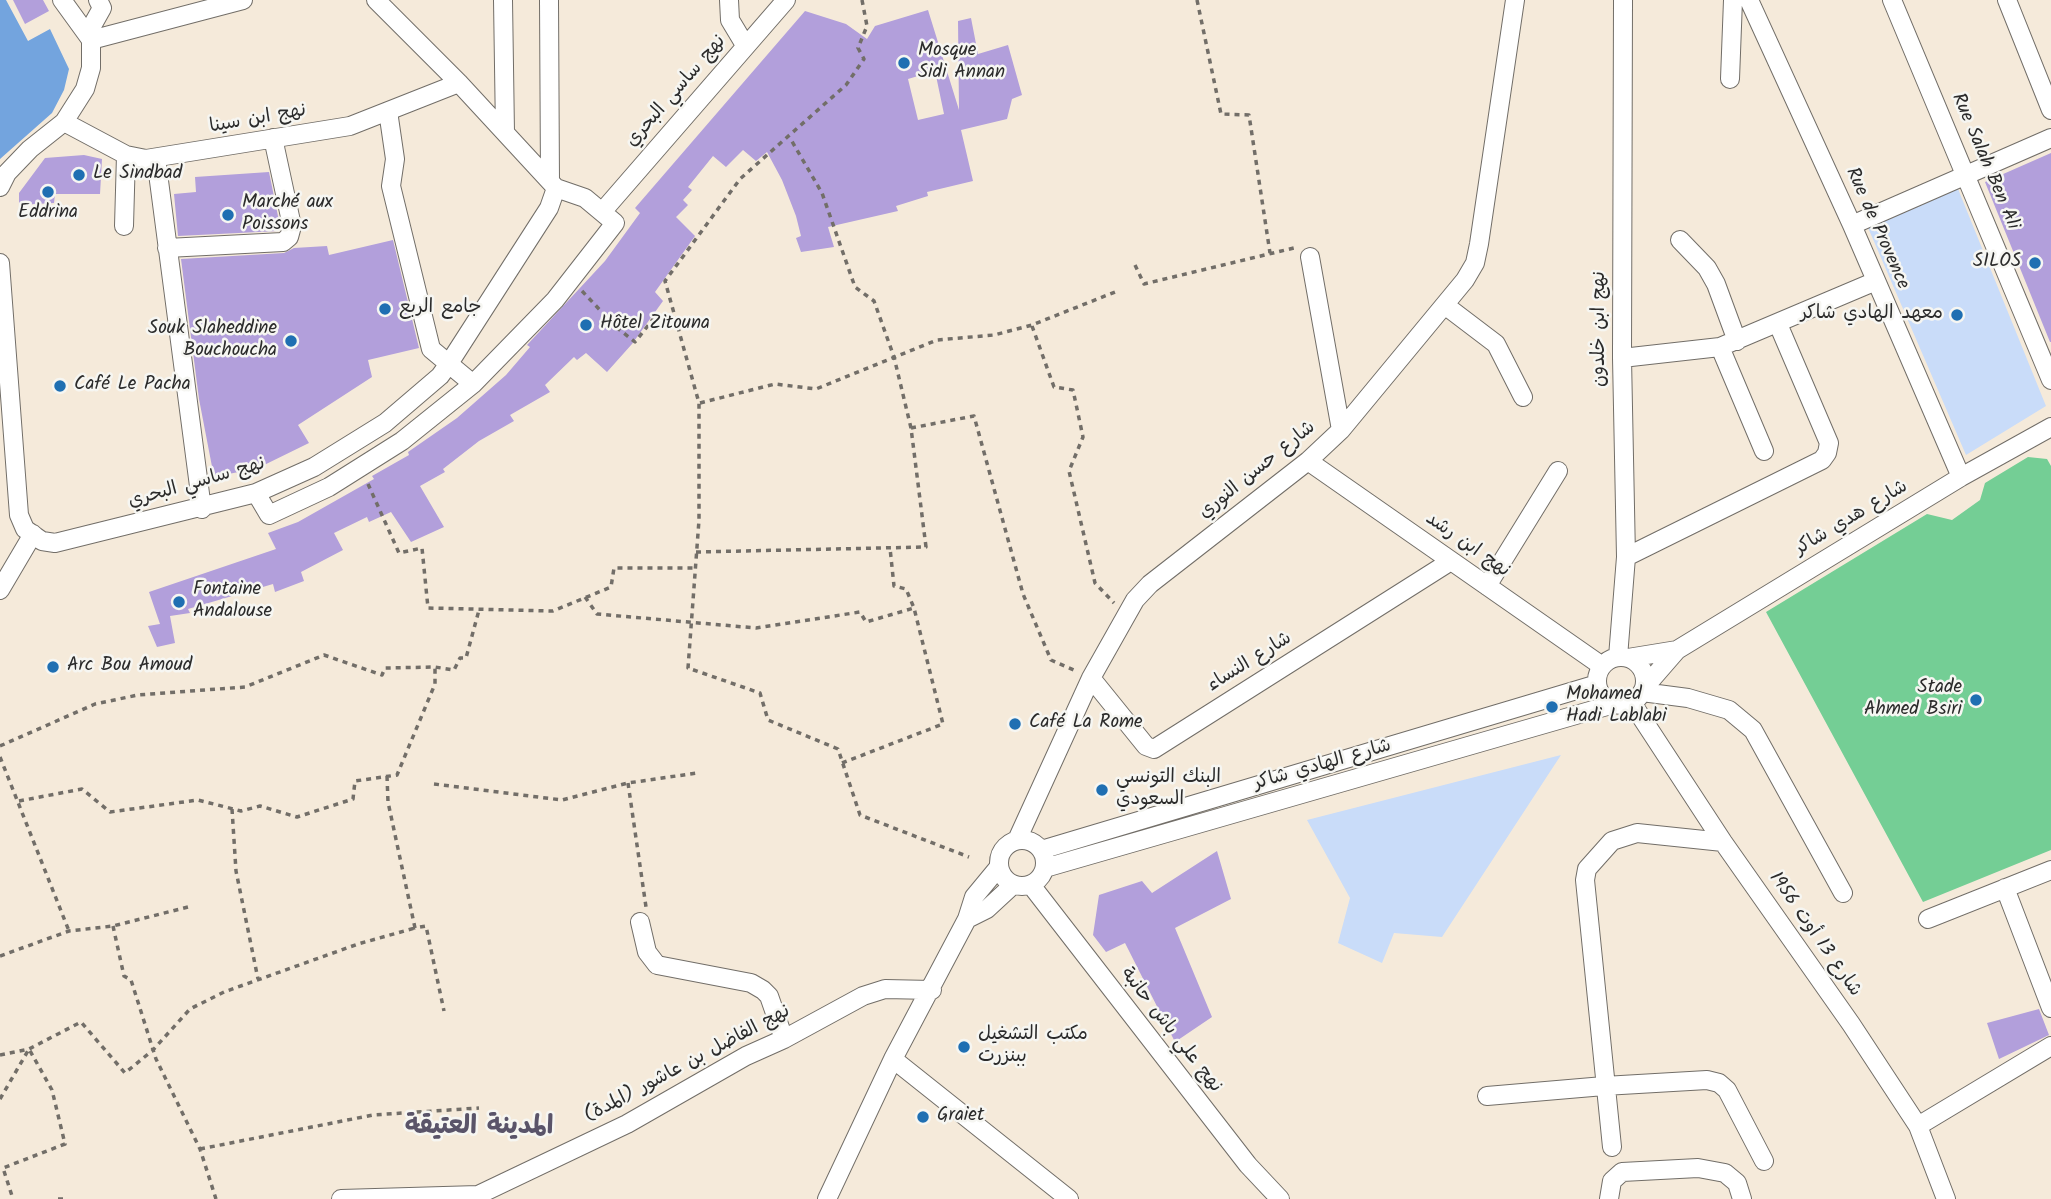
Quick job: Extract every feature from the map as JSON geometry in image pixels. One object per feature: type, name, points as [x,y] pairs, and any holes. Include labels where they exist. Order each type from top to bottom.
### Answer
[{"type":"street","points":[[62,0],[68,13],[89,37]]},
{"type":"street","points":[[0,187],[7,173],[30,149],[64,122],[85,89],[90,68],[89,37],[102,8],[98,0]]},
{"type":"street","points":[[89,37],[243,0]]},
{"type":"street","points":[[376,0],[459,83],[553,185],[585,198],[609,217]]},
{"type":"street","points":[[503,0],[505,132]]},
{"type":"street","points":[[549,0],[553,185]]},
{"type":"street","points":[[729,0],[730,19],[745,45]]},
{"type":"street","name":"نهج ساسي البحري","points":[[256,493],[269,515],[361,468],[402,441],[473,384],[555,300],[609,217],[745,45],[786,0]]},
{"type":"street","name":"شارع حسن النوري","points":[[1017,840],[1091,678],[1126,615],[1150,584],[1308,461],[1341,430],[1446,306],[1475,263],[1515,0]]},
{"type":"street","name":"نهج ابن خلدون","points":[[1616,660],[1626,557],[1622,358],[1623,0]]},
{"type":"street","points":[[1730,79],[1733,0]]},
{"type":"street","name":"Rue de Provence","points":[[1749,0],[1852,225],[1961,477]]},
{"type":"street","name":"Rue Salah Ben Ali","points":[[1892,0],[2051,380]]},
{"type":"street","points":[[2007,0],[2051,110]]},
{"type":"street","name":"نهج ابن سينا","points":[[64,122],[126,155],[156,158],[350,126],[459,83]]},
{"type":"street","points":[[388,111],[395,159],[391,186],[431,349],[473,384]]},
{"type":"street","points":[[167,248],[283,242],[289,237],[292,226],[274,138]]},
{"type":"street","points":[[1852,225],[1966,172],[2051,138]]},
{"type":"street","points":[[124,226],[126,155]]},
{"type":"street","points":[[156,158],[202,509]]},
{"type":"street","name":"نهج ساسي البحري","points":[[33,534],[42,541],[55,542],[202,509],[256,493],[314,467],[375,430],[440,376],[448,365],[549,208],[553,185]]},
{"type":"street","points":[[1680,240],[1712,276],[1728,344],[1764,451]]},
{"type":"street","points":[[1310,257],[1341,430]]},
{"type":"street","points":[[0,263],[19,515],[25,528],[33,534],[0,590]]},
{"type":"street","points":[[1622,358],[1728,344],[1876,281]]},
{"type":"street","points":[[1446,306],[1496,344],[1523,397]]},
{"type":"street","points":[[1626,557],[1822,460],[1827,453],[1829,443],[1778,324]]},
{"type":"street","name":"شارع هدي شاكر","points":[[1677,650],[1961,477],[2051,427]]},
{"type":"street","name":"نهج ابن رشد","points":[[1308,461],[1487,586],[1616,660]]},
{"type":"street","points":[[1487,586],[1558,471]]},
{"type":"street","name":"شارع النساء","points":[[1091,678],[1146,746],[1154,749],[1451,561]]},
{"type":"street","points":[[1677,650],[1616,660],[1597,684],[1600,693],[1614,704],[1639,694],[1688,698],[1729,710],[1748,725],[1843,893]]},
{"type":"street","points":[[1639,694],[1677,650]]},
{"type":"street","points":[[1616,660],[1642,670],[1639,694]]},
{"type":"street","name":"شارع الهادي شاكر","points":[[1043,859],[1597,684]]},
{"type":"street","name":"شارع 13 أوت 1956","points":[[1639,694],[1724,842],[1851,1024],[1918,1126],[1945,1199]]},
{"type":"street","name":"شارع الهادي شاكر","points":[[1043,859],[1614,704]]},
{"type":"street","points":[[1612,1147],[1604,1086],[1587,869],[1602,849],[1625,835],[1637,833],[1724,842]]},
{"type":"street","points":[[828,1199],[893,1059],[932,990],[967,919],[974,897],[999,868],[1004,847],[1017,840],[1026,840],[1043,859],[1042,875],[1031,885],[1013,885],[1001,875],[999,868]]},
{"type":"street","points":[[1928,919],[2051,870]]},
{"type":"street","points":[[967,919],[987,909],[1013,885]]},
{"type":"street","name":"نهج علي باش حانبة","points":[[1031,885],[1248,1165],[1280,1199]]},
{"type":"street","points":[[2005,888],[2051,1008]]},
{"type":"street","points":[[640,922],[647,952],[657,965],[751,983],[763,990],[769,996],[784,1039]]},
{"type":"street","name":"نهج الفاضل بن عاشور (المدة)","points":[[341,1199],[480,1197],[627,1124],[746,1056],[874,992],[885,989],[932,990]]},
{"type":"street","points":[[1918,1126],[2051,1046]]},
{"type":"street","points":[[893,1059],[1069,1199]]},
{"type":"street","points":[[1487,1096],[1707,1080],[1719,1083],[1727,1090],[1764,1161]]},
{"type":"street","points":[[1609,1199],[1612,1181],[1622,1172],[1699,1168],[1725,1173],[1737,1183],[1742,1199]]},
{"type":"path","points":[[862,0],[867,26],[858,48],[864,59],[846,85],[790,138],[740,179],[665,281],[699,403],[696,552],[688,668],[760,692],[768,720],[838,749],[860,815],[969,858]]},
{"type":"path","points":[[1197,0],[1221,114],[1250,115],[1270,253]]},
{"type":"path","points":[[696,552],[926,547],[911,428],[894,357],[874,301],[855,287],[822,193],[790,138]]},
{"type":"path","points":[[1135,265],[1144,284],[1297,246],[1310,257]]},
{"type":"path","points":[[571,279],[616,327],[635,342],[657,313]]},
{"type":"path","points":[[699,403],[775,384],[816,389],[937,340],[994,335],[1032,325],[1115,292]]},
{"type":"path","points":[[1032,325],[1054,387],[1073,390],[1083,437],[1069,471],[1095,583],[1126,615]]},
{"type":"path","points":[[911,428],[974,416],[1023,594],[1051,660],[1091,678]]},
{"type":"path","points":[[361,468],[399,553],[422,548],[428,608],[553,611],[611,587],[614,568],[695,568]]},
{"type":"path","points":[[842,763],[943,724],[914,608],[906,589],[894,586],[890,547]]},
{"type":"path","points":[[585,596],[597,614],[756,628],[860,612],[866,622],[914,608]]},
{"type":"path","points":[[0,746],[96,704],[138,695],[244,687],[324,655],[382,676],[385,668],[435,667],[454,670],[460,658],[467,658],[479,610]]},
{"type":"path","points":[[19,801],[82,789],[110,812],[198,800],[240,811],[260,806],[297,817],[353,799],[355,781],[397,775],[435,684],[435,667]]},
{"type":"path","points":[[0,757],[68,931]]},
{"type":"path","points":[[434,784],[562,800],[628,783],[697,772]]},
{"type":"path","points":[[387,776],[388,802],[415,928]]},
{"type":"path","points":[[628,783],[647,905],[640,922]]},
{"type":"path","points":[[232,809],[236,871],[258,979]]},
{"type":"path","points":[[0,956],[68,931],[113,926],[188,907]]},
{"type":"path","points":[[113,926],[124,976],[131,980],[153,1050],[200,1149],[216,1199]]},
{"type":"path","points":[[0,1055],[29,1049],[81,1022],[125,1073],[153,1050],[190,1009],[258,979],[358,944],[426,926],[444,1012]]},
{"type":"path","points":[[0,1099],[29,1049]]},
{"type":"path","points":[[13,1199],[4,1168],[65,1144],[52,1090],[29,1049]]},
{"type":"path","points":[[200,1149],[373,1115],[479,1108]]},
{"type":"path","points":[[58,1199],[65,1199]]},
{"type":"shaded area","name":"معهد الهادي شاكر","points":[[1956,184],[2046,406],[1966,455],[1866,223]]},
{"type":"shaded area","points":[[1561,755],[1442,937],[1394,933],[1382,963],[1338,943],[1350,898],[1307,820]]},
{"type":"green space","points":[[2028,457],[2047,459],[2051,466],[2051,850],[1923,902],[1766,612],[1927,514],[1952,520],[1980,500],[1985,483]]},
{"type":"water","points":[[0,0],[6,0],[28,41],[50,29],[69,69],[64,90],[52,113],[0,159]]},
{"type":"building","points":[[13,0],[43,0],[49,11],[25,24]]},
{"type":"building","points":[[928,10],[959,110],[958,21],[971,18],[978,54],[1008,45],[1022,95],[1012,99],[1007,119],[961,130],[973,181],[927,192],[928,196],[896,206],[898,211],[828,227],[834,247],[801,252],[796,238],[801,236],[796,216],[782,180],[767,152],[756,161],[743,150],[726,167],[713,156],[688,187],[692,190],[683,200],[688,205],[676,217],[695,236],[655,292],[663,301],[632,344],[607,372],[586,353],[577,360],[574,357],[545,385],[550,392],[510,415],[514,421],[479,441],[443,469],[445,472],[420,486],[444,527],[411,542],[391,512],[369,522],[367,517],[334,533],[343,550],[301,572],[304,581],[275,592],[273,584],[188,609],[190,613],[170,616],[175,643],[157,647],[148,626],[160,624],[149,592],[276,549],[268,533],[298,522],[374,479],[372,476],[409,455],[408,452],[457,418],[506,375],[530,347],[527,345],[605,261],[640,213],[635,208],[805,11],[846,24],[867,39],[875,26]],"holes":[[[935,71],[944,114],[918,120],[908,79]]]},
{"type":"building","name":"SILOS","points":[[2051,153],[2051,342],[2050,342],[1985,182]]},
{"type":"building","points":[[84,155],[102,159],[100,194],[55,194],[54,203],[19,205],[19,193],[45,158]]},
{"type":"building","name":"Marché aux Poissons","points":[[269,172],[279,231],[178,236],[174,194],[196,192],[195,177]]},
{"type":"building","name":"Souk Slaheddine Bouchoucha","points":[[393,240],[419,348],[368,360],[372,377],[298,425],[309,443],[258,468],[214,477],[199,399],[181,259],[284,253],[294,248],[327,246],[329,255]]},
{"type":"building","points":[[1217,851],[1231,899],[1175,928],[1212,1017],[1175,1042],[1125,943],[1106,952],[1093,935],[1099,895],[1142,881],[1152,893]]},
{"type":"building","points":[[2039,1009],[2049,1035],[1999,1059],[1987,1023]]},
{"type":"place","name":"Mosque Sidi Annan","points":[[904,63]]},
{"type":"place","name":"Le Sindbad","points":[[79,175]]},
{"type":"place","name":"Eddrina","points":[[48,192]]},
{"type":"place","name":"Marché aux Poissons","points":[[228,215]]},
{"type":"place","name":"SILOS","points":[[2035,263]]},
{"type":"place","name":"جامع الربع","points":[[385,309]]},
{"type":"place","name":"معهد الهادي شاكر","points":[[1957,315]]},
{"type":"place","name":"Hôtel Zitouna","points":[[586,325]]},
{"type":"place","name":"Souk Slaheddine Bouchoucha","points":[[291,341]]},
{"type":"place","name":"Café Le Pacha","points":[[60,386]]},
{"type":"place","name":"Fontaine Andalouse","points":[[179,602]]},
{"type":"place","name":"Arc Bou Amoud","points":[[53,667]]},
{"type":"place","name":"Stade Ahmed Bsiri","points":[[1976,700]]},
{"type":"place","name":"Mohamed Hadi Lablabi","points":[[1552,707]]},
{"type":"place","name":"Café La Rome","points":[[1015,724]]},
{"type":"place","name":"البنك التونسي السعودي","points":[[1102,790]]},
{"type":"place","name":"مكتب التشغيل ببنزرت","points":[[964,1047]]},
{"type":"place","name":"Graiet","points":[[923,1117]]},
{"type":"district","name":"المدينة العتيقة","points":[[479,1129]]}]
